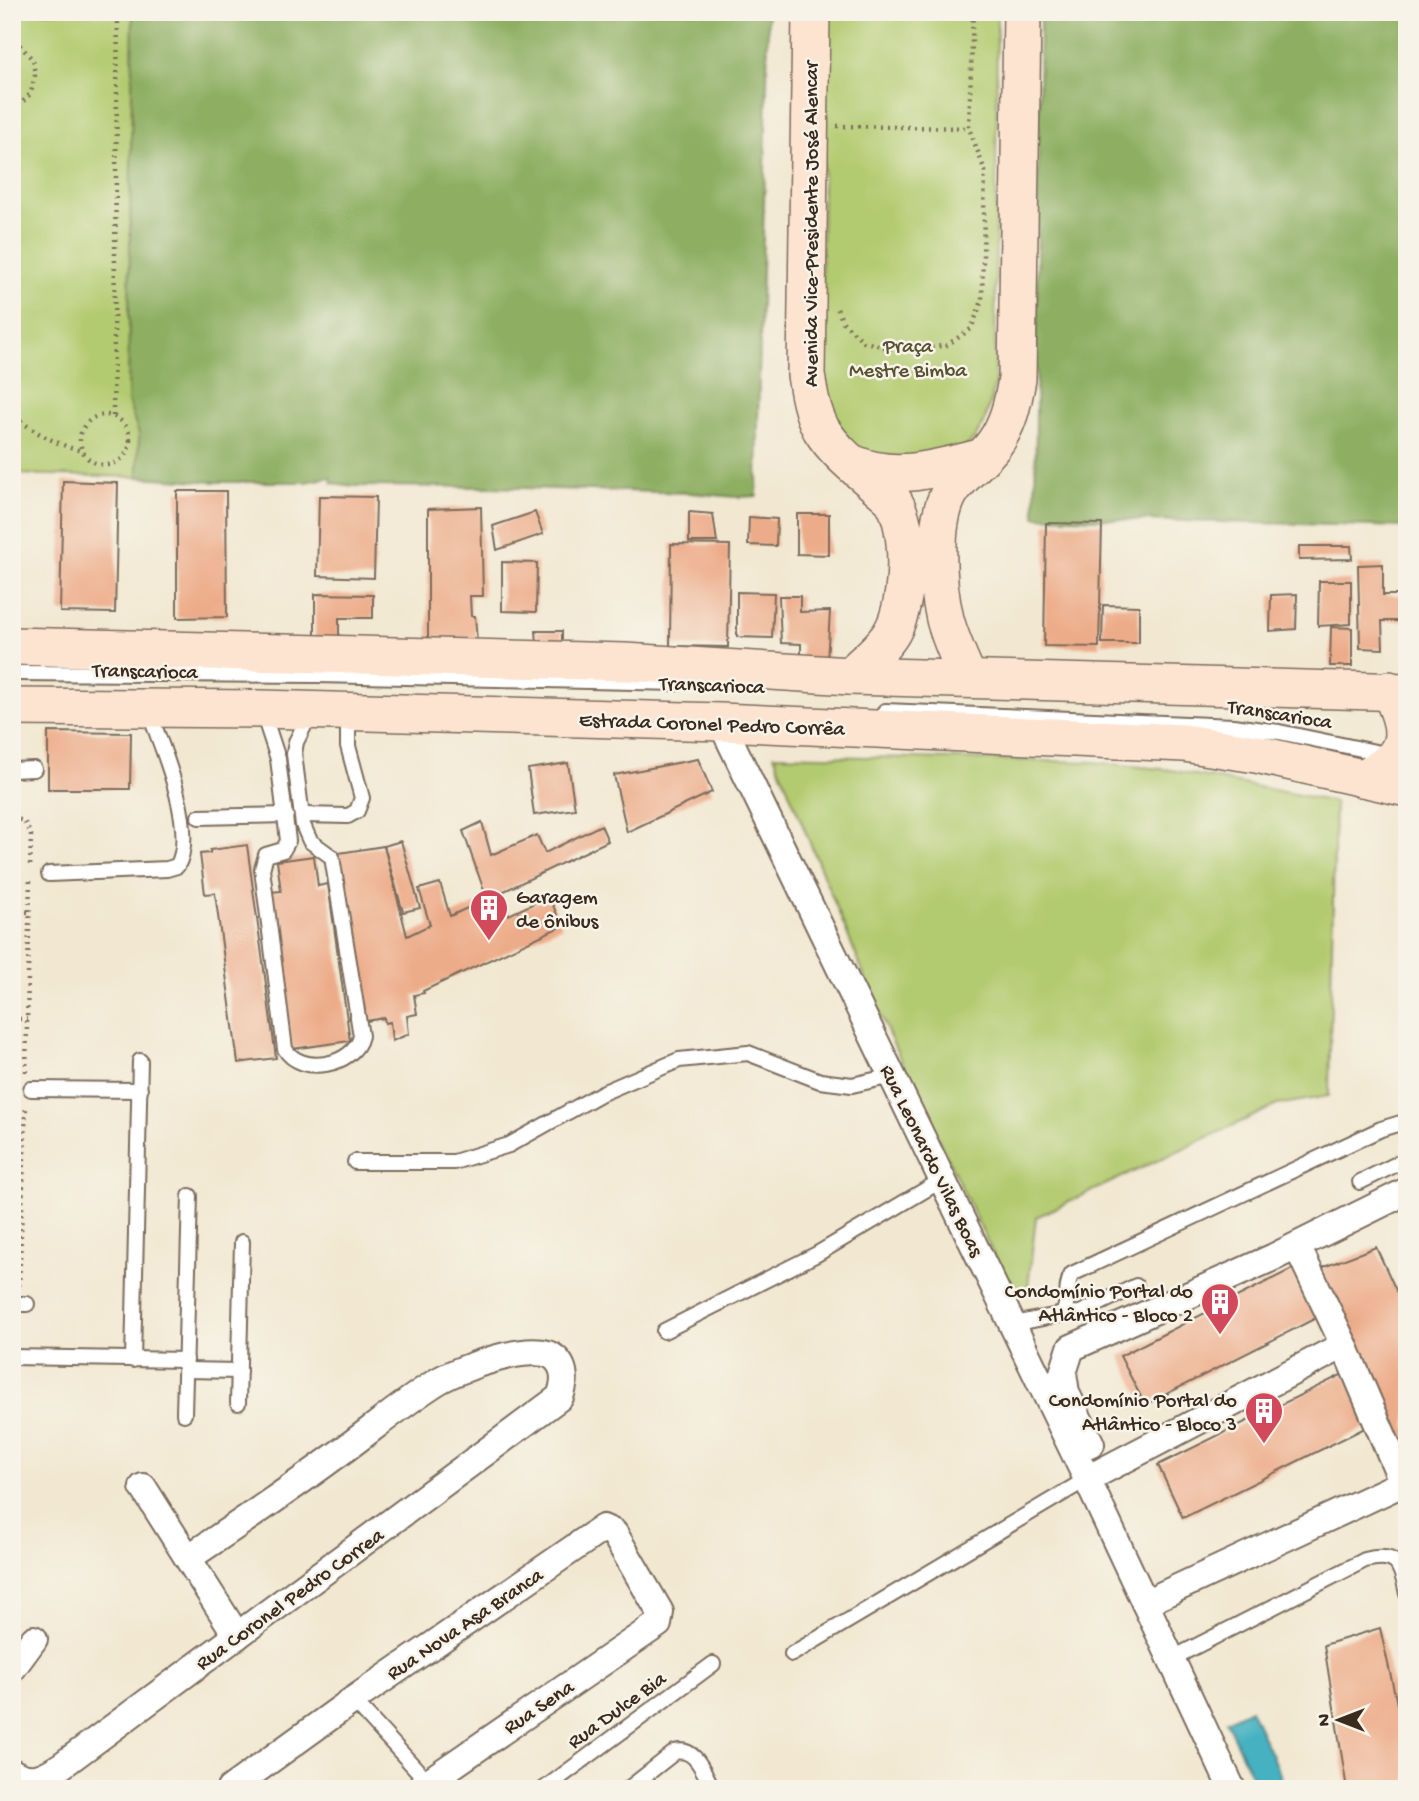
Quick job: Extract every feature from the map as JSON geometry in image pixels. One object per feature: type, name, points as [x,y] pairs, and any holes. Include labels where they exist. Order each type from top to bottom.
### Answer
[{"type":"main road","name":"Avenida Vice-Presidente José Alencar","points":[[811,12],[806,375],[811,404],[821,428],[836,448],[892,499],[899,509],[903,523],[905,555],[900,614],[891,634],[850,676]]},
{"type":"main road","points":[[968,679],[945,621],[940,592],[938,548],[944,506],[950,493],[963,475],[994,444],[1011,413],[1017,379],[1022,12]]},
{"type":"main road","points":[[854,464],[870,471],[909,472],[980,458]]},
{"type":"main road","points":[[12,624],[84,647]]},
{"type":"main road","points":[[12,646],[625,662],[1398,703],[1403,737],[1403,768]]},
{"type":"main road","name":"Estrada Coronel Pedro Corrêa","points":[[12,706],[262,709],[721,722],[1184,743],[1256,754],[1362,778],[1383,769],[1403,768]]},
{"type":"street","name":"Rua Leonardo Vilas Boas","points":[[721,722],[1013,1324],[1095,1475],[1153,1600],[1171,1659],[1231,1789]]},
{"type":"street","points":[[1344,1345],[1095,1475],[1066,1393],[1063,1373],[1071,1348],[1297,1246],[1407,1191]]},
{"type":"street","points":[[1153,1600],[1405,1483],[1297,1246]]},
{"type":"street","name":"Rua Coronel Pedro Correa","points":[[12,1772],[31,1780],[44,1777],[559,1397],[564,1386],[564,1373],[552,1355],[540,1352],[474,1364],[439,1380],[275,1500],[188,1558]]},
{"type":"street","points":[[143,1487],[237,1636]]},
{"type":"street","name":"Rua Nova Asa Branca","points":[[236,1787],[353,1700],[603,1528],[614,1533],[660,1612],[658,1624]]},
{"type":"street","name":"Rua Sena","points":[[423,1785],[658,1624]]},
{"type":"street","points":[[12,1668],[34,1639]]},
{"type":"lane","name":"Transcarioca","points":[[12,673],[317,675],[691,683]]},
{"type":"lane","name":"Transcarioca","points":[[774,686],[1142,699]]},
{"type":"lane","points":[[49,874],[166,869],[177,866],[184,855],[175,782],[148,709]]},
{"type":"lane","points":[[262,709],[278,759],[286,820],[287,846],[266,855],[262,869],[285,1049],[290,1057],[302,1064],[318,1065],[337,1060],[354,1051],[359,1046],[361,1036],[332,857],[310,841],[303,820],[294,754],[296,742],[312,711]]},
{"type":"lane","name":"Transcarioca","points":[[872,711],[1233,726],[1279,732],[1403,768]]},
{"type":"lane","points":[[303,820],[348,816],[357,811],[362,798],[348,746],[348,712]]},
{"type":"lane","points":[[12,770],[34,769]]},
{"type":"lane","points":[[199,817],[286,820]]},
{"type":"lane","points":[[355,1162],[454,1162],[509,1145],[602,1093],[679,1060],[748,1053],[820,1082],[852,1086],[892,1076]]},
{"type":"lane","points":[[133,1360],[140,1061]]},
{"type":"lane","points":[[28,1094],[139,1090]]},
{"type":"lane","points":[[1063,1314],[1066,1309],[1068,1282],[1072,1275],[1381,1129],[1407,1121]]},
{"type":"lane","points":[[1360,1182],[1407,1159]]},
{"type":"lane","points":[[664,1331],[817,1254],[942,1180]]},
{"type":"lane","points":[[184,1414],[190,1196]]},
{"type":"lane","points":[[238,1403],[242,1242]]},
{"type":"lane","points":[[1013,1324],[1080,1313],[1136,1286]]},
{"type":"lane","points":[[12,1357],[133,1360],[239,1371]]},
{"type":"lane","points":[[792,1654],[1095,1475]]},
{"type":"lane","points":[[1171,1659],[1365,1560],[1381,1556],[1391,1558],[1399,1566],[1407,1594]]},
{"type":"lane","name":"Rua Dulce Bia","points":[[544,1789],[713,1664]]},
{"type":"lane","points":[[353,1700],[423,1785]]},
{"type":"lane","points":[[628,1789],[681,1750],[693,1755],[713,1789]]},
{"type":"path","points":[[12,294],[15,110],[31,93],[35,75],[33,60],[19,44],[14,29],[15,12]]},
{"type":"path","points":[[113,416],[118,12]]},
{"type":"path","points":[[834,303],[843,323],[864,342],[898,350],[947,345],[971,329],[982,301],[985,172],[969,128],[973,12]]},
{"type":"path","points":[[832,126],[969,128]]},
{"type":"path","points":[[12,410],[16,419],[66,448],[82,451]]},
{"type":"path","points":[[113,416],[122,421],[130,438],[129,448],[124,456],[107,465],[97,464],[82,451],[81,432],[94,417],[113,416]]},
{"type":"path","points":[[12,818],[24,821],[31,835],[26,1072]]},
{"type":"path","points":[[12,912],[29,912]]},
{"type":"path","points":[[12,1019],[27,1019]]},
{"type":"path","points":[[19,1304],[28,1094]]},
{"type":"green space","points":[[12,12],[133,12],[128,401],[139,434],[138,477],[12,474]]},
{"type":"green space","points":[[133,12],[768,12],[757,496],[490,487],[355,486],[332,483],[331,477],[306,482],[217,482],[138,477],[139,434],[128,401]]},
{"type":"green space","name":"Praça Mestre Bimba","points":[[825,12],[997,12],[995,384],[985,420],[975,438],[962,450],[927,462],[854,450],[820,400]]},
{"type":"green space","points":[[1040,12],[1407,12],[1407,527],[1035,517]]},
{"type":"green space","points":[[774,755],[1092,762],[1171,770],[1335,802],[1329,1096],[1277,1105],[1036,1217],[1028,1287],[1014,1298],[888,1033]]},
{"type":"water","points":[[1250,1709],[1285,1785],[1278,1789],[1258,1789],[1226,1721]]},
{"type":"building","points":[[63,481],[118,483],[115,613],[60,612]]},
{"type":"building","points":[[177,491],[226,491],[227,617],[177,618]]},
{"type":"building","points":[[319,496],[376,497],[374,578],[317,576]]},
{"type":"building","points":[[481,507],[483,596],[470,596],[477,641],[428,654],[428,509]]},
{"type":"building","points":[[535,512],[543,534],[497,550],[493,526]]},
{"type":"building","points":[[689,512],[713,514],[717,542],[689,542]]},
{"type":"building","points":[[797,514],[829,514],[829,555],[797,554]]},
{"type":"building","points":[[749,517],[777,519],[776,546],[748,545]]},
{"type":"building","points":[[1046,523],[1102,524],[1099,647],[1044,646]]},
{"type":"building","points":[[671,544],[730,545],[728,647],[670,646]]},
{"type":"building","points":[[1299,546],[1351,546],[1352,559],[1299,560]]},
{"type":"building","points":[[502,562],[537,563],[536,612],[502,611]]},
{"type":"building","points":[[1383,564],[1383,595],[1405,595],[1406,621],[1382,621],[1383,649],[1360,648],[1358,565]]},
{"type":"building","points":[[1319,581],[1351,581],[1351,624],[1318,626]]},
{"type":"building","points":[[737,592],[774,593],[772,638],[737,637]]},
{"type":"building","points":[[315,594],[373,595],[373,618],[339,618],[339,640],[315,640]]},
{"type":"building","points":[[1297,594],[1296,629],[1270,631],[1271,595]]},
{"type":"building","points":[[779,596],[800,596],[800,612],[830,611],[827,662],[801,662],[801,644],[781,643]]},
{"type":"building","points":[[1103,605],[1139,606],[1139,643],[1102,643]]},
{"type":"building","points":[[1331,627],[1352,628],[1352,666],[1330,666]]},
{"type":"building","points":[[536,631],[562,631],[562,643],[537,643]]},
{"type":"building","points":[[48,732],[131,733],[130,789],[48,789]]},
{"type":"building","points":[[698,759],[712,792],[627,832],[614,775]]},
{"type":"building","points":[[568,763],[575,809],[534,815],[528,769]]},
{"type":"building","points":[[482,822],[491,855],[537,835],[545,853],[601,825],[608,841],[500,893],[509,915],[549,896],[562,926],[423,991],[424,993],[414,995],[417,1014],[407,1016],[409,1034],[392,1041],[390,1022],[385,1023],[384,1018],[366,1021],[364,1004],[360,1005],[339,853],[384,846],[407,936],[430,925],[419,889],[440,883],[450,916],[487,899],[463,831]]},
{"type":"building","points":[[401,841],[420,908],[403,912],[384,846]]},
{"type":"building","points":[[247,845],[276,1058],[238,1063],[215,893],[205,894],[200,854]]},
{"type":"building","points":[[314,856],[318,886],[328,884],[350,1041],[292,1049],[271,892],[281,891],[277,861]]},
{"type":"building","points":[[1376,1247],[1407,1314],[1407,1440],[1394,1446],[1321,1268]]},
{"type":"building","name":"Condomínio Portal do Atlântico - Bloco 2","points":[[1296,1267],[1320,1316],[1145,1405],[1120,1356]]},
{"type":"building","name":"Condomínio Portal do Atlântico - Bloco 3","points":[[1345,1373],[1371,1425],[1183,1518],[1158,1465]]},
{"type":"building","points":[[1380,1628],[1407,1748],[1407,1789],[1347,1789],[1324,1645]]},
{"type":"place","name":"Garagem de ônibus","points":[[489,942]]},
{"type":"place","name":"Condomínio Portal do Atlântico - Bloco 2","points":[[1220,1336]]},
{"type":"place","name":"Condomínio Portal do Atlântico - Bloco 3","points":[[1264,1445]]}]
